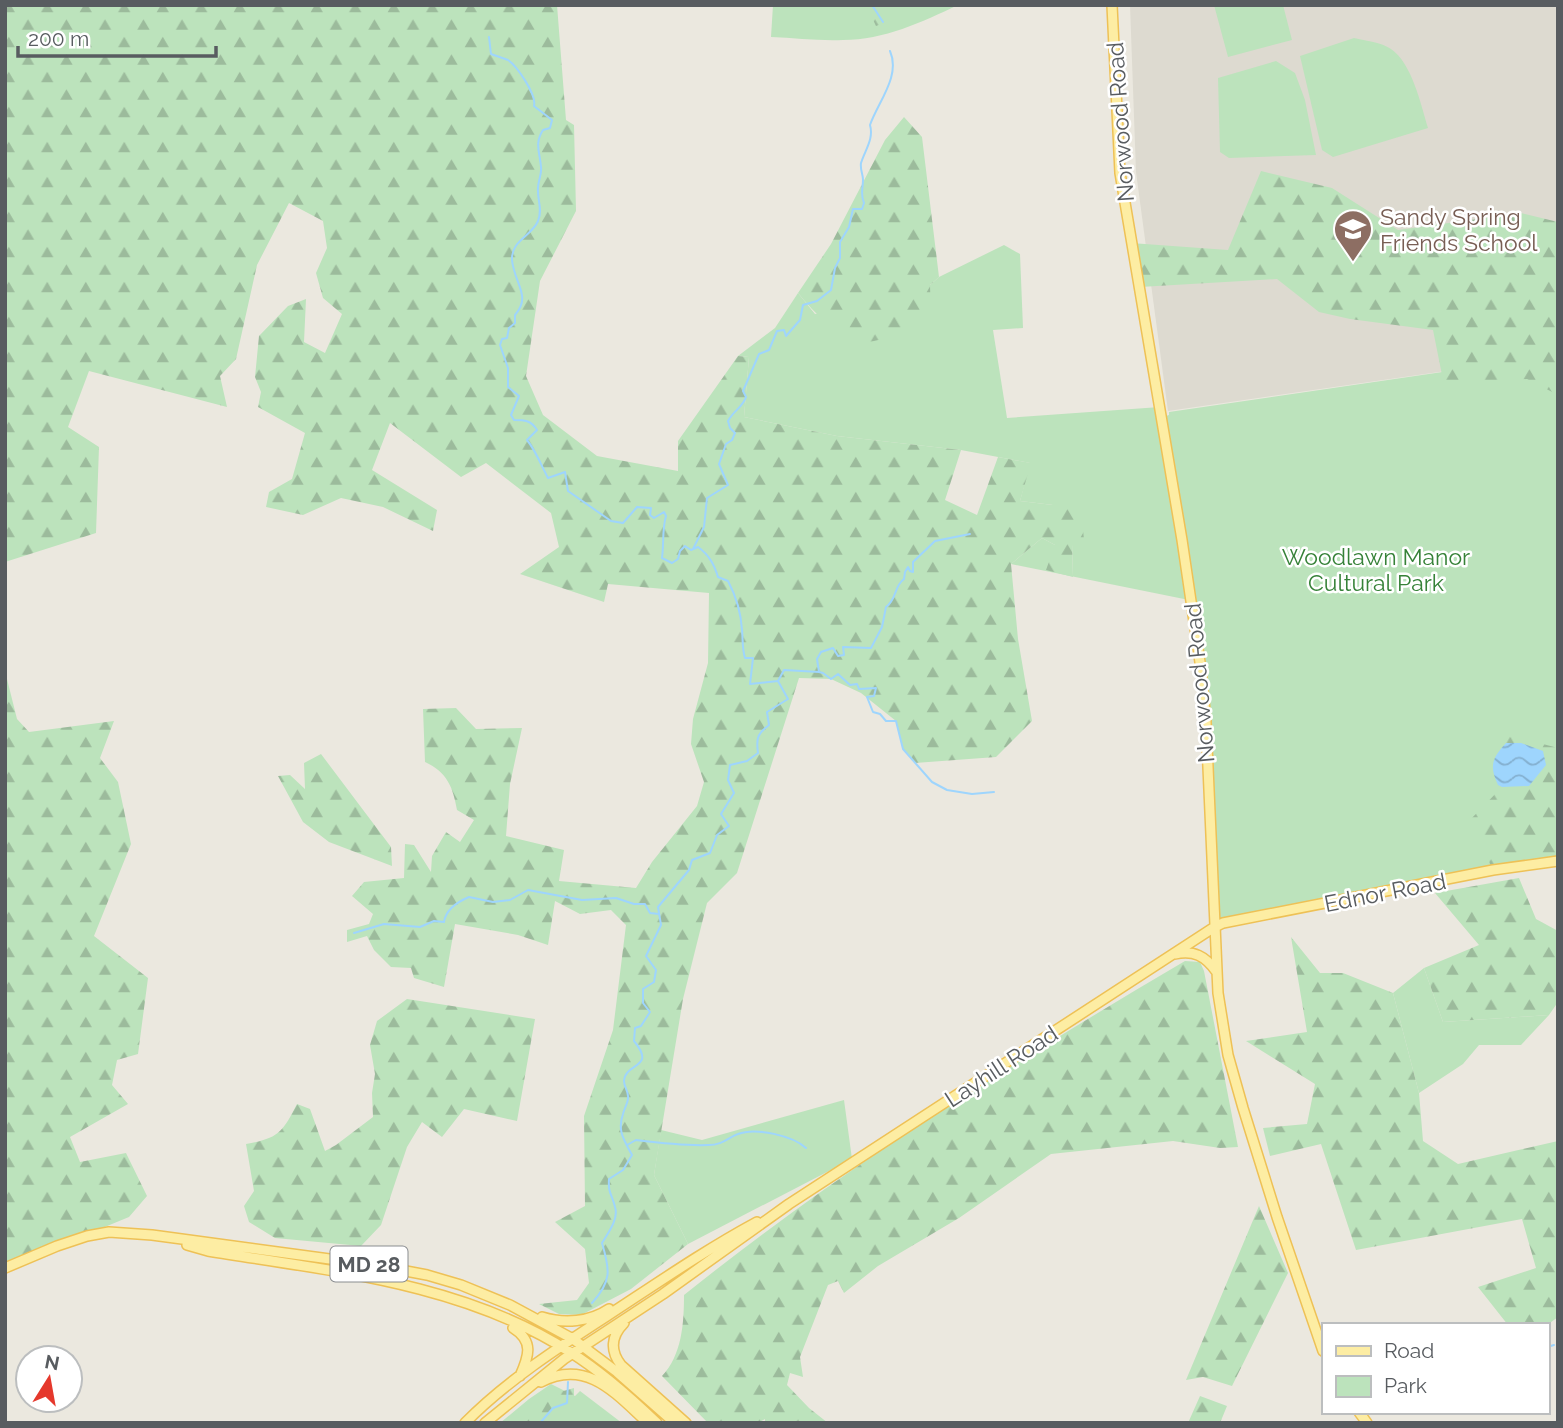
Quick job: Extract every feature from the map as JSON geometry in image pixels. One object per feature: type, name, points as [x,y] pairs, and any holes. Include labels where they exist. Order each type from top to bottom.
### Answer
[{"type":"main road","name":"Norwood Road","points":[[1112,5],[1120,173],[1201,669],[1206,722],[1218,996],[1232,1069],[1277,1217],[1322,1348]]},
{"type":"main road","name":"Ednor Road","points":[[1213,928],[1233,921],[1493,870],[1558,861]]},
{"type":"main road","name":"Layhill Road","points":[[485,1423],[573,1353],[789,1204],[1213,928]]},
{"type":"main road","points":[[1170,956],[1199,954],[1216,971]]},
{"type":"main road","name":"Layhill Road","points":[[465,1423],[494,1396],[561,1346],[724,1240],[789,1204]]},
{"type":"main road","name":"MD 28","points":[[5,1268],[57,1246],[109,1232],[393,1268],[461,1285],[518,1309],[583,1346]]},
{"type":"main road","name":"MD 28","points":[[152,1236],[208,1251],[399,1283],[488,1312],[573,1353]]},
{"type":"main road","points":[[518,1309],[561,1321],[580,1320],[604,1312],[704,1247],[724,1240]]},
{"type":"main road","points":[[638,1310],[617,1330],[612,1347],[614,1356],[686,1423]]},
{"type":"main road","points":[[488,1312],[526,1338],[528,1356],[518,1379]]},
{"type":"main road","points":[[583,1346],[675,1423]]},
{"type":"main road","points":[[573,1353],[627,1395],[657,1423]]},
{"type":"main road","points":[[524,1391],[556,1375],[581,1375],[614,1391],[648,1423]]},
{"type":"shaded area","name":"Sandy Spring Friends School","points":[[1130,5],[1558,5],[1558,355],[1168,411],[1136,172]]},
{"type":"green space","points":[[5,5],[557,5],[566,120],[574,125],[576,211],[540,281],[526,376],[543,415],[597,456],[678,471],[678,441],[738,356],[749,357],[744,417],[837,436],[961,450],[945,500],[977,515],[998,457],[1031,463],[1020,501],[1053,505],[1070,499],[1082,519],[1084,540],[1072,544],[1073,577],[1046,570],[1055,545],[1042,538],[1011,564],[1018,639],[1032,721],[996,757],[915,763],[903,749],[896,721],[861,693],[831,679],[799,678],[737,873],[707,903],[683,999],[654,1175],[688,1244],[631,1289],[581,1315],[559,1314],[539,1304],[577,1300],[589,1283],[585,1249],[555,1222],[585,1206],[584,1116],[613,1030],[626,925],[611,910],[580,914],[555,901],[548,945],[518,935],[455,924],[444,987],[414,978],[411,968],[391,967],[374,950],[367,936],[347,942],[347,930],[369,924],[373,914],[352,896],[364,882],[404,878],[405,844],[414,845],[431,872],[432,856],[446,832],[460,842],[474,820],[457,810],[448,781],[439,770],[425,762],[423,709],[456,708],[476,729],[522,728],[510,784],[506,836],[564,850],[559,881],[636,888],[652,862],[697,806],[704,782],[691,744],[693,719],[708,663],[709,593],[608,584],[604,602],[520,574],[559,547],[551,513],[486,463],[461,477],[390,423],[372,470],[437,510],[433,531],[383,507],[341,498],[303,515],[266,507],[269,492],[292,479],[305,433],[258,407],[261,392],[255,377],[259,336],[288,306],[306,299],[304,342],[325,353],[342,314],[323,298],[316,273],[327,248],[323,221],[289,203],[257,265],[236,359],[220,376],[227,407],[89,371],[68,427],[99,447],[96,533],[5,562]]},
{"type":"green space","points":[[773,5],[958,5],[917,24],[888,33],[834,40],[771,37]]},
{"type":"green space","points":[[866,5],[882,5],[889,21],[876,26]]},
{"type":"green space","points":[[1214,5],[1283,5],[1292,40],[1228,57]]},
{"type":"green space","points":[[1354,38],[1383,45],[1398,55],[1415,85],[1428,128],[1333,157],[1322,150],[1300,56]]},
{"type":"green space","points":[[1276,61],[1295,73],[1305,100],[1316,155],[1229,158],[1220,152],[1218,78]]},
{"type":"green space","points":[[904,117],[922,137],[939,277],[930,285],[931,318],[874,341],[853,339],[832,327],[798,293],[831,244],[885,140]]},
{"type":"green space","points":[[1261,171],[1332,188],[1398,230],[1521,213],[1558,222],[1558,395],[1527,379],[1444,385],[1433,330],[1319,312],[1277,279],[1140,287],[1131,243],[1228,250]]},
{"type":"green space","points":[[1004,245],[1020,254],[1023,328],[993,330],[1007,418],[1160,407],[1189,600],[1011,564],[1042,538],[1055,545],[1073,576],[1072,544],[1053,505],[1020,501],[1030,463],[961,450],[837,436],[744,417],[749,357],[738,356],[775,328],[798,293],[815,314],[930,285],[939,277]]},
{"type":"green space","name":"Woodlawn Manor Cultural Park","points":[[1558,355],[1558,851],[1493,870],[1213,928],[1206,716],[1166,416],[1169,412]]},
{"type":"green space","points":[[5,671],[17,719],[29,732],[114,721],[100,758],[118,782],[131,844],[94,936],[148,978],[138,1054],[117,1060],[112,1085],[128,1104],[70,1137],[80,1162],[126,1153],[147,1196],[129,1217],[5,1268]]},
{"type":"green space","points":[[1513,736],[1558,748],[1558,861],[1493,870],[1469,821],[1502,787],[1529,786],[1506,743],[1494,755],[1493,738]]},
{"type":"green space","points":[[321,754],[391,847],[392,866],[329,842],[303,822],[278,776],[290,775],[305,789],[304,763]]},
{"type":"green space","points":[[1519,878],[1536,919],[1558,931],[1558,1002],[1549,1015],[1443,1022],[1424,968],[1479,945],[1435,893]]},
{"type":"green space","points":[[1291,937],[1320,973],[1343,973],[1393,993],[1419,1093],[1423,1141],[1458,1164],[1558,1141],[1558,1317],[1549,1324],[1506,1323],[1478,1287],[1536,1268],[1522,1219],[1356,1250],[1321,1144],[1270,1156],[1263,1128],[1307,1124],[1315,1084],[1246,1041],[1307,1032]]},
{"type":"green space","points":[[1185,961],[1200,962],[1204,971],[1238,1147],[1220,1148],[1173,1141],[1051,1154],[959,1218],[878,1266],[844,1293],[838,1281],[828,1285],[800,1357],[803,1377],[790,1373],[787,1385],[828,1423],[765,1423],[765,1419],[758,1423],[708,1423],[662,1376],[678,1349],[684,1295],[804,1204],[928,1119]]},
{"type":"green space","points":[[1424,968],[1443,1022],[1549,1015],[1521,1045],[1479,1045],[1463,1064],[1419,1093],[1393,993]]},
{"type":"green space","points":[[407,999],[535,1019],[517,1121],[464,1109],[442,1137],[422,1122],[407,1147],[381,1225],[361,1246],[275,1238],[249,1222],[244,1206],[254,1191],[246,1144],[278,1133],[297,1104],[310,1109],[325,1151],[373,1117],[372,1093],[375,1074],[370,1045],[377,1021]]},
{"type":"green space","points":[[844,1100],[852,1159],[688,1244],[654,1175],[661,1130],[702,1140]]},
{"type":"green space","points":[[1259,1206],[1288,1273],[1232,1386],[1203,1377],[1186,1380]]},
{"type":"green space","points":[[551,1384],[575,1396],[580,1391],[622,1423],[500,1423]]},
{"type":"green space","points":[[574,1388],[574,1402],[553,1408],[540,1423],[509,1423],[539,1398]]},
{"type":"green space","points":[[1200,1396],[1227,1406],[1220,1423],[1188,1423]]},
{"type":"water","points":[[1506,743],[1521,743],[1543,751],[1546,765],[1529,786],[1498,785],[1493,773],[1493,762]]},
{"type":"waterway","points":[[872,5],[883,22]]},
{"type":"waterway","points":[[489,37],[491,54],[512,63],[529,88],[534,106],[552,120],[550,128],[543,130],[540,135],[538,144],[541,170],[538,188],[539,217],[513,253],[513,268],[521,289],[522,302],[515,315],[515,323],[509,328],[507,338],[502,339],[500,345],[508,368],[508,387],[519,396],[511,415],[514,420],[530,422],[537,430],[527,440],[548,478],[565,472],[568,491],[611,521],[623,523],[637,507],[651,508],[650,515],[654,518],[664,512],[666,516],[662,558],[672,563],[678,559],[685,546],[691,550],[698,547],[705,553],[718,577],[728,581],[736,599],[741,617],[745,658],[753,658],[750,684],[778,681],[788,699],[767,712],[769,725],[758,737],[758,753],[747,761],[730,765],[728,780],[734,793],[721,814],[729,826],[717,835],[710,853],[692,860],[689,870],[658,907],[661,925],[646,956],[656,970],[654,982],[643,989],[643,1003],[650,1012],[641,1026],[635,1028],[634,1041],[642,1056],[641,1061],[629,1071],[624,1081],[628,1098],[621,1120],[621,1130],[632,1155],[623,1170],[609,1179],[616,1216],[602,1243],[608,1275],[603,1288],[592,1303]]},
{"type":"waterway","points":[[693,549],[704,527],[707,498],[728,485],[719,464],[726,444],[732,440],[735,433],[728,421],[745,400],[743,391],[759,354],[769,350],[777,331],[784,330],[786,336],[800,320],[803,305],[817,301],[831,290],[835,268],[840,258],[840,242],[849,227],[853,209],[862,209],[864,203],[861,163],[870,140],[870,125],[891,79],[893,60],[890,51]]},
{"type":"waterway","points":[[778,681],[784,670],[819,672],[817,659],[821,652],[833,648],[838,656],[844,655],[843,647],[871,648],[882,627],[886,607],[904,579],[908,567],[913,572],[913,562],[935,541],[970,534]]},
{"type":"waterway","points":[[819,672],[831,679],[838,674],[850,685],[857,684],[859,689],[876,688],[874,696],[867,697],[873,712],[880,714],[886,721],[896,721],[903,749],[932,782],[947,790],[972,794],[994,792]]},
{"type":"waterway","points":[[354,933],[384,924],[420,927],[434,921],[444,922],[453,906],[469,897],[493,902],[510,900],[528,890],[582,900],[616,898],[634,904],[645,904],[650,913],[659,914]]},
{"type":"waterway","points":[[627,1145],[636,1140],[713,1145],[738,1134],[764,1132],[784,1136],[806,1148]]},
{"type":"waterway","points":[[1549,1346],[1554,1345]]},
{"type":"waterway","points":[[540,1423],[553,1408],[567,1403],[568,1382]]},
{"type":"place","name":"Sandy Spring Friends School","points":[[1353,263]]}]
